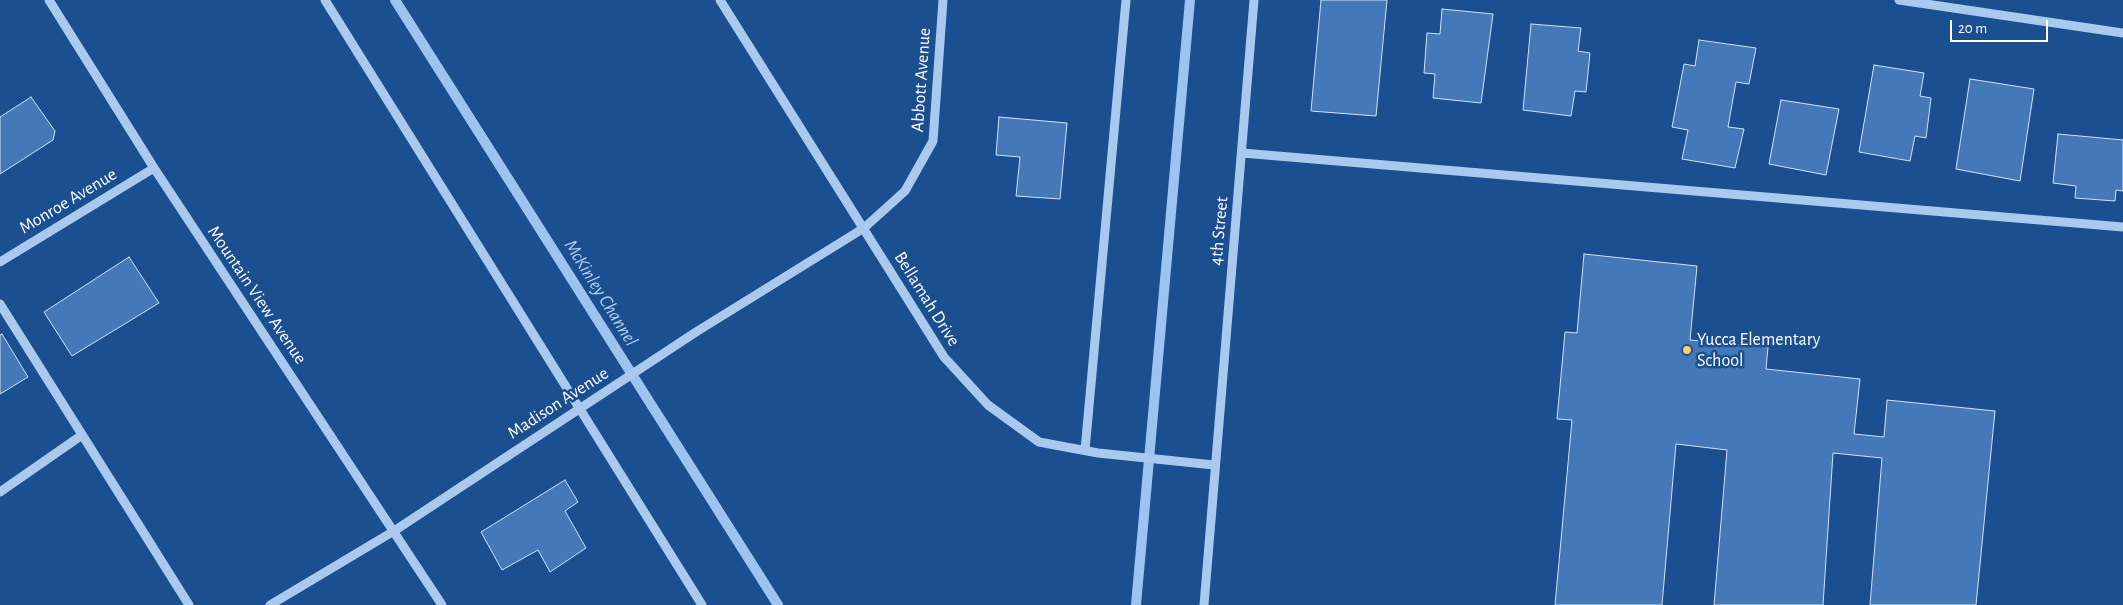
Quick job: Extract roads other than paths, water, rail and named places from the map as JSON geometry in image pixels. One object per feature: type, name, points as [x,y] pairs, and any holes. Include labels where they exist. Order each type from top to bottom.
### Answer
[{"type":"street","name":"Mountain View Avenue","points":[[49,0],[154,168],[442,605]]},
{"type":"street","points":[[324,0],[702,605]]},
{"type":"street","name":"Bellamah Drive","points":[[720,0],[944,357],[988,405],[1039,442],[1098,453],[1214,464]]},
{"type":"street","name":"Abbott Avenue","points":[[864,228],[905,191],[933,141],[943,0]]},
{"type":"street","points":[[1085,450],[1126,0]]},
{"type":"street","name":"4th Street","points":[[1204,605],[1214,464],[1254,0]]},
{"type":"street","points":[[1900,0],[2123,33]]},
{"type":"street","points":[[1242,153],[2123,228]]},
{"type":"street","name":"Monroe Avenue","points":[[0,262],[154,168]]},
{"type":"street","name":"Madison Avenue","points":[[270,605],[394,530],[696,332],[864,228]]},
{"type":"street","points":[[0,304],[189,605]]},
{"type":"street","points":[[0,492],[82,435]]},
{"type":"waterway","name":"McKinley Channel","points":[[395,0],[778,605]]},
{"type":"waterway","points":[[1136,605],[1190,0]]},
{"type":"place","name":"Yucca Elementary School","points":[[1687,350]]}]
